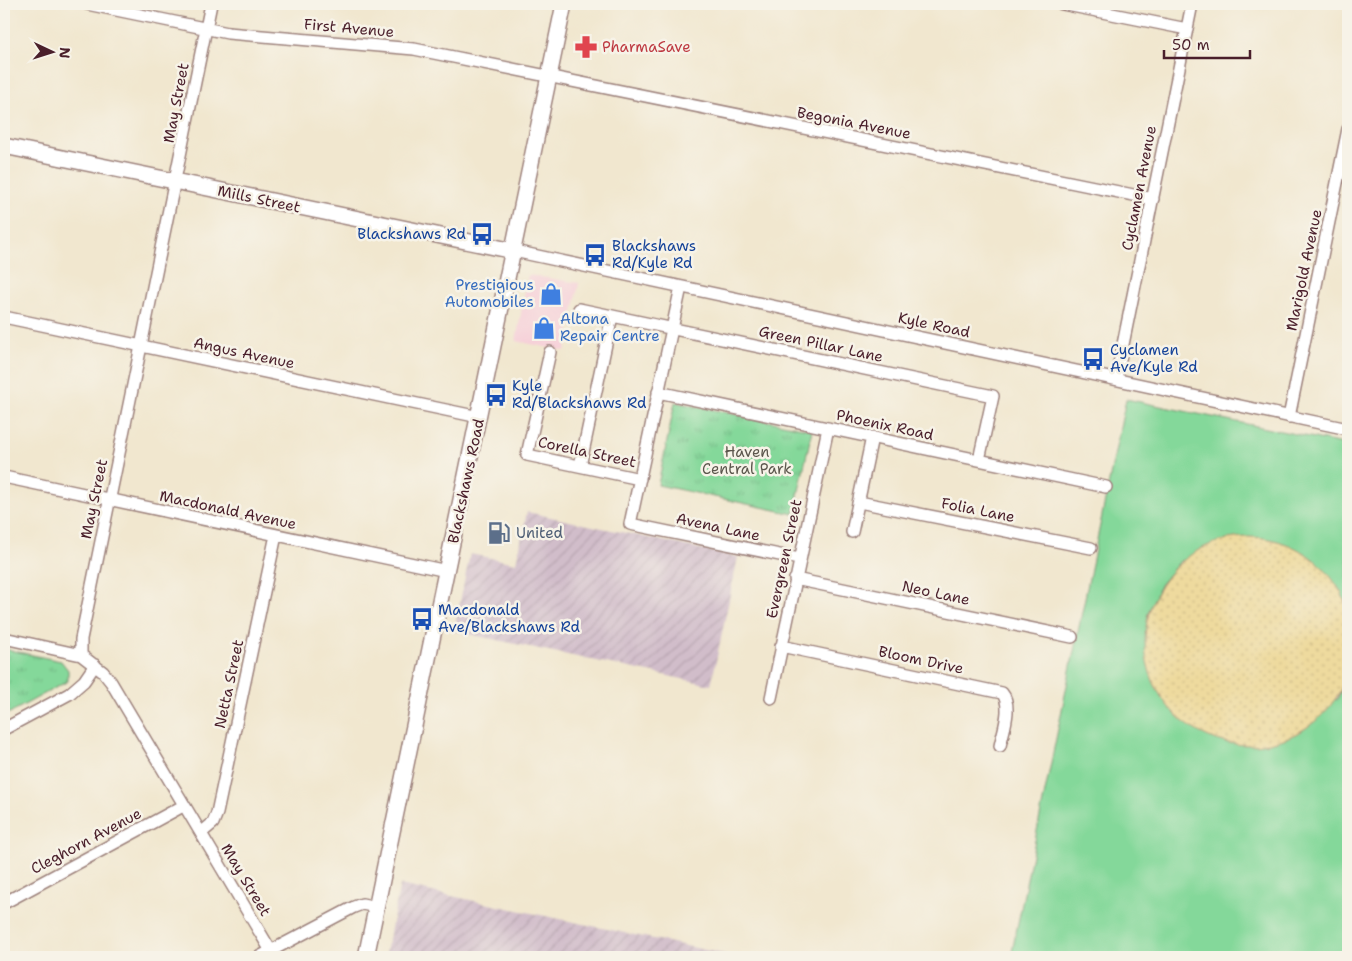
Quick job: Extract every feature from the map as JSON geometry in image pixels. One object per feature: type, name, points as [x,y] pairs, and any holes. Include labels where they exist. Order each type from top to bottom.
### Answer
[{"type":"main road","name":"Blackshaws Road","points":[[366,957],[564,4]]},
{"type":"main road","name":"Mills Street","points":[[4,146],[514,251]]},
{"type":"street","name":"First Avenue","points":[[87,4],[206,29],[414,49],[549,76]]},
{"type":"street","name":"May Street","points":[[211,4],[81,639],[81,655],[104,672],[111,682],[183,806],[271,951]]},
{"type":"street","points":[[1062,4],[1187,29]]},
{"type":"street","name":"Cyclamen Avenue","points":[[1116,379],[1192,4]]},
{"type":"street","name":"Begonia Avenue","points":[[549,76],[1153,199]]},
{"type":"street","name":"Marigold Avenue","points":[[1289,417],[1348,129]]},
{"type":"street","name":"Kyle Road","points":[[514,251],[1348,429]]},
{"type":"street","points":[[640,479],[681,287]]},
{"type":"street","name":"Green Pillar Lane","points":[[579,309],[993,396],[979,460]]},
{"type":"street","points":[[580,466],[612,316]]},
{"type":"street","name":"Angus Avenue","points":[[4,317],[479,417]]},
{"type":"street","name":"Corella Street","points":[[550,352],[527,455],[640,479]]},
{"type":"street","name":"Phoenix Road","points":[[658,392],[1106,487]]},
{"type":"street","name":"Evergreen Street","points":[[771,698],[828,428]]},
{"type":"street","points":[[852,532],[872,437]]},
{"type":"street","name":"Macdonald Avenue","points":[[4,477],[447,572]]},
{"type":"street","name":"Avena Lane","points":[[640,479],[630,524],[799,559]]},
{"type":"street","name":"Folia Lane","points":[[859,502],[1091,548]]},
{"type":"street","name":"Netta Street","points":[[201,833],[213,823],[218,814],[276,535]]},
{"type":"street","name":"Neo Lane","points":[[795,579],[1072,636]]},
{"type":"street","points":[[4,638],[81,655]]},
{"type":"street","name":"Bloom Drive","points":[[781,646],[1002,693],[1007,702],[1007,711],[1000,746]]},
{"type":"street","points":[[4,729],[69,694],[84,681],[95,665]]},
{"type":"street","name":"Cleghorn Avenue","points":[[4,903],[183,806]]},
{"type":"street","points":[[259,957],[354,907],[362,904],[377,907]]},
{"type":"shaded area","points":[[528,275],[579,283],[565,351],[516,341]]},
{"type":"shaded area","points":[[527,512],[738,557],[711,685],[454,631],[470,554],[516,563]]},
{"type":"shaded area","points":[[400,885],[738,957],[385,957]]},
{"type":"green space","points":[[1126,399],[1348,445],[1348,606],[1347,601],[1181,560],[1160,585],[1147,616],[1337,700],[1348,675],[1348,957],[1011,957]]},
{"type":"green space","name":"Haven Central Park","points":[[675,402],[812,430],[794,514],[658,485]]},
{"type":"green space","points":[[4,649],[61,661],[68,670],[68,681],[4,716]]},
{"type":"sand","points":[[1239,537],[1259,537],[1279,541],[1298,549],[1323,567],[1336,583],[1345,601],[1353,631],[1349,671],[1345,681],[1336,699],[1323,715],[1307,728],[1279,741],[1259,745],[1239,745],[1219,741],[1200,733],[1183,722],[1168,707],[1157,690],[1149,671],[1145,651],[1145,631],[1149,611],[1157,592],[1168,575],[1183,560],[1200,549],[1219,541]]},
{"type":"place","name":"PharmaSave","points":[[586,47]]},
{"type":"place","name":"Blackshaws Rd","points":[[482,234]]},
{"type":"place","name":"Blackshaws Rd/Kyle Rd","points":[[595,255]]},
{"type":"place","name":"Prestigious Automobiles","points":[[551,294]]},
{"type":"place","name":"Altona Repair Centre","points":[[544,328]]},
{"type":"place","name":"Cyclamen Ave/Kyle Rd","points":[[1093,359]]},
{"type":"place","name":"Kyle Rd/Blackshaws Rd","points":[[496,395]]},
{"type":"place","name":"United","points":[[499,533]]},
{"type":"place","name":"Macdonald Ave/Blackshaws Rd","points":[[422,619]]}]
